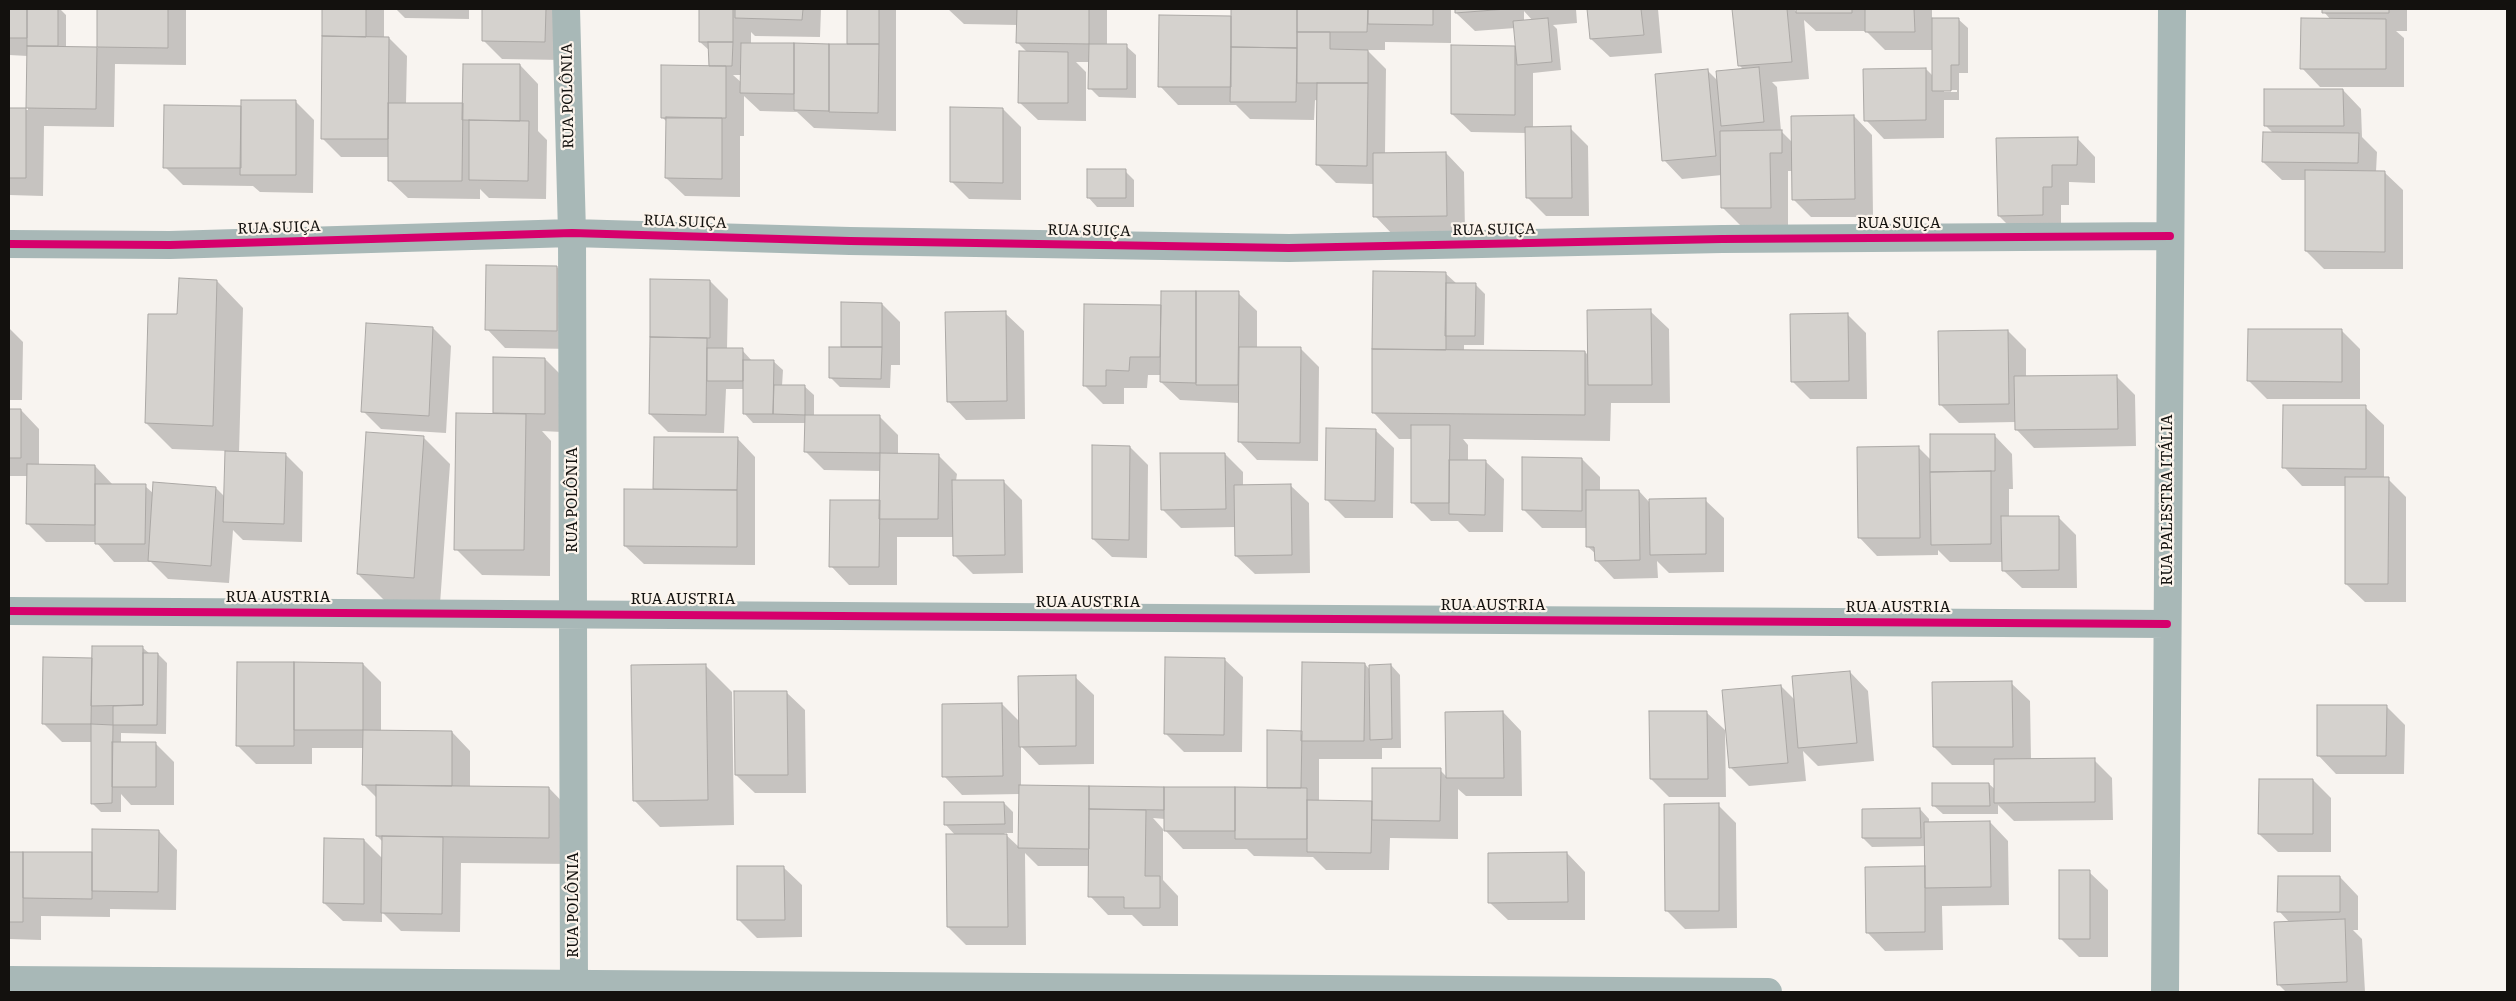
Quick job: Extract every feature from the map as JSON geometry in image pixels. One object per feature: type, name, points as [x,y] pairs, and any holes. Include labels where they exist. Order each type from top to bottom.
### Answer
[{"type":"street","name":"RUA POLÔNIA","points":[[566,9],[572,233],[574,989]]},
{"type":"street","name":"RUA PALESTRA ITÁLIA","points":[[2165,992],[2172,9]]},
{"type":"street","name":"RUA SUIÇA","points":[[9,244],[170,245],[572,233],[860,241],[1289,248],[1722,239],[2170,236]]},
{"type":"street","name":"RUA AUSTRIA","points":[[9,611],[2168,624]]},
{"type":"street","points":[[9,980],[574,989],[1768,992]]},
{"type":"building","points":[[9,9],[27,9],[27,38],[9,38]]},
{"type":"building","points":[[27,9],[58,9],[58,46],[27,46]]},
{"type":"building","points":[[97,9],[168,9],[168,48],[97,47]]},
{"type":"building","points":[[322,9],[366,9],[366,37],[322,36]]},
{"type":"building","points":[[482,9],[546,9],[545,42],[482,41]]},
{"type":"building","points":[[699,9],[733,9],[733,42],[699,42]]},
{"type":"building","points":[[735,9],[803,9],[802,20],[735,18]]},
{"type":"building","points":[[847,9],[879,9],[879,44],[847,44]]},
{"type":"building","points":[[1017,9],[1089,9],[1089,44],[1016,43]]},
{"type":"building","points":[[1231,9],[1297,9],[1297,48],[1231,47]]},
{"type":"building","points":[[1297,9],[1368,9],[1367,32],[1297,32]]},
{"type":"building","points":[[1368,9],[1433,9],[1433,25],[1368,24]]},
{"type":"building","points":[[1455,9],[1507,9],[1455,13]]},
{"type":"building","points":[[1587,9],[1641,9],[1644,35],[1590,39]]},
{"type":"building","points":[[1732,9],[1787,9],[1792,62],[1738,66]]},
{"type":"building","points":[[1796,9],[1852,9],[1852,13],[1796,13]]},
{"type":"building","points":[[1865,9],[1914,9],[1915,32],[1865,32]]},
{"type":"building","points":[[2322,9],[2389,9],[2389,13],[2322,13]]},
{"type":"building","points":[[1159,15],[1231,16],[1231,87],[1158,87]]},
{"type":"building","points":[[1548,18],[1552,62],[1517,65],[1513,21]]},
{"type":"building","points":[[1932,18],[1959,18],[1959,65],[1951,65],[1951,91],[1932,91]]},
{"type":"building","points":[[2301,18],[2386,19],[2386,69],[2300,69]]},
{"type":"building","points":[[1297,32],[1330,32],[1330,49],[1368,50],[1368,83],[1297,83]]},
{"type":"building","points":[[322,36],[389,37],[388,139],[321,139]]},
{"type":"building","points":[[708,42],[733,42],[732,66],[709,66]]},
{"type":"building","points":[[741,43],[794,43],[794,94],[740,93]]},
{"type":"building","points":[[794,43],[829,44],[829,111],[794,110]]},
{"type":"building","points":[[829,44],[879,44],[878,113],[829,112]]},
{"type":"building","points":[[1089,44],[1127,44],[1127,89],[1088,89]]},
{"type":"building","points":[[1451,45],[1515,46],[1515,115],[1451,114]]},
{"type":"building","points":[[27,46],[97,47],[96,109],[26,108]]},
{"type":"building","points":[[1231,47],[1297,48],[1296,102],[1230,102]]},
{"type":"building","points":[[1019,51],[1068,52],[1068,103],[1018,103]]},
{"type":"building","points":[[463,64],[520,64],[520,121],[462,120]]},
{"type":"building","points":[[661,65],[726,66],[726,118],[661,118]]},
{"type":"building","points":[[1759,67],[1764,122],[1721,126],[1716,71]]},
{"type":"building","points":[[1926,68],[1926,120],[1864,121],[1863,69]]},
{"type":"building","points":[[1708,69],[1716,156],[1662,161],[1655,74]]},
{"type":"building","points":[[1317,83],[1368,83],[1367,166],[1316,165]]},
{"type":"building","points":[[2264,89],[2343,89],[2344,126],[2264,126]]},
{"type":"building","points":[[241,100],[296,100],[296,175],[240,175]]},
{"type":"building","points":[[388,103],[463,103],[462,181],[388,181]]},
{"type":"building","points":[[164,105],[241,106],[241,168],[163,168]]},
{"type":"building","points":[[950,107],[1003,108],[1003,183],[950,182]]},
{"type":"building","points":[[9,108],[26,108],[26,178],[9,178]]},
{"type":"building","points":[[1854,115],[1855,199],[1792,200],[1791,116]]},
{"type":"building","points":[[666,117],[722,118],[722,179],[665,178]]},
{"type":"building","points":[[469,120],[529,121],[528,181],[469,180]]},
{"type":"building","points":[[1571,126],[1572,198],[1526,198],[1525,127]]},
{"type":"building","points":[[1782,130],[1782,153],[1770,153],[1771,208],[1721,208],[1720,131]]},
{"type":"building","points":[[2263,132],[2359,133],[2358,163],[2262,162]]},
{"type":"building","points":[[2078,137],[2077,165],[2052,165],[2052,187],[2043,187],[2043,215],[1998,216],[1996,138]]},
{"type":"building","points":[[1446,152],[1447,216],[1373,217],[1373,153]]},
{"type":"building","points":[[1087,169],[1126,169],[1126,198],[1087,198]]},
{"type":"building","points":[[2305,170],[2385,171],[2385,252],[2305,251]]},
{"type":"building","points":[[486,265],[557,266],[557,331],[485,330]]},
{"type":"building","points":[[1373,271],[1446,272],[1446,350],[1372,349]]},
{"type":"building","points":[[179,278],[217,280],[213,426],[145,423],[148,314],[177,314]]},
{"type":"building","points":[[650,279],[710,280],[710,338],[650,337]]},
{"type":"building","points":[[1446,283],[1476,283],[1475,336],[1445,336]]},
{"type":"building","points":[[1161,291],[1196,291],[1196,383],[1160,382]]},
{"type":"building","points":[[1196,291],[1239,291],[1238,385],[1196,385]]},
{"type":"building","points":[[841,302],[882,303],[882,347],[841,347]]},
{"type":"building","points":[[1084,304],[1161,305],[1160,357],[1130,357],[1129,371],[1106,370],[1106,386],[1083,386]]},
{"type":"building","points":[[1651,309],[1652,385],[1588,385],[1587,310]]},
{"type":"building","points":[[1006,311],[1007,401],[947,402],[945,312]]},
{"type":"building","points":[[1848,313],[1849,381],[1791,382],[1790,314]]},
{"type":"building","points":[[366,323],[433,327],[429,416],[361,412]]},
{"type":"building","points":[[2248,329],[2342,329],[2342,382],[2247,381]]},
{"type":"building","points":[[2008,330],[2009,404],[1939,405],[1938,331]]},
{"type":"building","points":[[650,337],[707,338],[706,415],[649,414]]},
{"type":"building","points":[[829,347],[882,347],[881,379],[829,378]]},
{"type":"building","points":[[1239,347],[1301,347],[1300,443],[1238,442]]},
{"type":"building","points":[[707,348],[743,348],[743,381],[707,381]]},
{"type":"building","points":[[1372,349],[1585,351],[1585,415],[1372,413]]},
{"type":"building","points":[[493,357],[545,358],[545,414],[493,413]]},
{"type":"building","points":[[743,360],[774,360],[773,414],[743,414]]},
{"type":"building","points":[[2117,375],[2118,429],[2015,430],[2014,376]]},
{"type":"building","points":[[774,385],[805,385],[805,415],[773,414]]},
{"type":"building","points":[[2283,405],[2366,405],[2366,469],[2282,468]]},
{"type":"building","points":[[9,409],[21,409],[21,458],[9,458]]},
{"type":"building","points":[[456,413],[526,414],[524,550],[454,550]]},
{"type":"building","points":[[805,415],[880,415],[880,453],[804,452]]},
{"type":"building","points":[[1411,425],[1450,425],[1449,503],[1411,503]]},
{"type":"building","points":[[1326,428],[1376,429],[1375,501],[1325,500]]},
{"type":"building","points":[[366,432],[424,436],[414,578],[357,574]]},
{"type":"building","points":[[1930,434],[1995,434],[1995,471],[1930,472]]},
{"type":"building","points":[[654,437],[738,437],[737,490],[653,489]]},
{"type":"building","points":[[1092,445],[1130,446],[1129,540],[1092,539]]},
{"type":"building","points":[[1919,446],[1920,538],[1858,538],[1857,447]]},
{"type":"building","points":[[225,451],[286,453],[284,524],[223,522]]},
{"type":"building","points":[[880,453],[939,454],[938,519],[879,519]]},
{"type":"building","points":[[1160,453],[1225,453],[1226,509],[1161,510]]},
{"type":"building","points":[[1522,457],[1582,458],[1582,511],[1522,510]]},
{"type":"building","points":[[1449,460],[1486,460],[1485,515],[1449,514]]},
{"type":"building","points":[[27,464],[95,465],[95,525],[26,524]]},
{"type":"building","points":[[1991,471],[1991,544],[1931,545],[1930,472]]},
{"type":"building","points":[[2345,477],[2389,477],[2388,584],[2345,584]]},
{"type":"building","points":[[952,480],[1004,480],[1005,555],[953,556]]},
{"type":"building","points":[[153,482],[216,487],[211,566],[148,561]]},
{"type":"building","points":[[95,484],[146,484],[145,544],[95,544]]},
{"type":"building","points":[[1291,484],[1292,555],[1235,556],[1234,485]]},
{"type":"building","points":[[624,489],[737,490],[737,547],[624,546]]},
{"type":"building","points":[[1586,490],[1639,490],[1640,560],[1595,561],[1594,547],[1586,547]]},
{"type":"building","points":[[1706,498],[1706,554],[1650,555],[1649,499]]},
{"type":"building","points":[[830,500],[880,500],[879,567],[829,567]]},
{"type":"building","points":[[2001,516],[2059,516],[2059,570],[2002,571]]},
{"type":"building","points":[[92,646],[143,646],[143,705],[91,706]]},
{"type":"building","points":[[143,653],[158,653],[157,725],[113,725],[113,706],[143,705]]},
{"type":"building","points":[[43,657],[92,658],[91,724],[42,724]]},
{"type":"building","points":[[1165,657],[1225,658],[1224,735],[1164,734]]},
{"type":"building","points":[[237,662],[294,662],[294,746],[236,746]]},
{"type":"building","points":[[294,662],[363,663],[363,730],[294,730]]},
{"type":"building","points":[[1302,662],[1365,663],[1364,741],[1301,741]]},
{"type":"building","points":[[706,664],[708,800],[633,801],[631,665]]},
{"type":"building","points":[[1391,664],[1392,739],[1370,740],[1369,665]]},
{"type":"building","points":[[1850,671],[1857,743],[1798,748],[1792,676]]},
{"type":"building","points":[[1076,675],[1076,746],[1019,747],[1018,676]]},
{"type":"building","points":[[2012,681],[2013,747],[1933,747],[1932,682]]},
{"type":"building","points":[[1781,685],[1788,763],[1729,768],[1722,690]]},
{"type":"building","points":[[734,691],[787,691],[788,775],[735,775]]},
{"type":"building","points":[[1002,703],[1003,776],[942,777],[942,704]]},
{"type":"building","points":[[2317,705],[2387,705],[2386,756],[2317,756]]},
{"type":"building","points":[[1503,711],[1504,778],[1446,778],[1445,712]]},
{"type":"building","points":[[1649,711],[1707,711],[1708,779],[1650,779]]},
{"type":"building","points":[[91,724],[113,725],[112,803],[91,804]]},
{"type":"building","points":[[363,730],[452,731],[452,786],[362,785]]},
{"type":"building","points":[[1267,730],[1302,731],[1301,788],[1267,788]]},
{"type":"building","points":[[112,742],[156,742],[156,787],[112,787]]},
{"type":"building","points":[[2095,758],[2095,802],[1994,803],[1994,759]]},
{"type":"building","points":[[1372,768],[1441,768],[1440,821],[1372,820]]},
{"type":"building","points":[[2259,779],[2313,779],[2313,834],[2258,834]]},
{"type":"building","points":[[1932,783],[1989,783],[1990,806],[1932,806]]},
{"type":"building","points":[[376,785],[549,787],[549,838],[376,836]]},
{"type":"building","points":[[1019,785],[1089,786],[1089,849],[1018,848]]},
{"type":"building","points":[[1089,786],[1164,787],[1164,810],[1089,809]]},
{"type":"building","points":[[1164,787],[1235,787],[1235,831],[1164,831]]},
{"type":"building","points":[[1235,787],[1307,788],[1307,839],[1235,839]]},
{"type":"building","points":[[1307,800],[1372,801],[1371,853],[1307,852]]},
{"type":"building","points":[[944,802],[1004,802],[1005,824],[944,825]]},
{"type":"building","points":[[1719,803],[1719,911],[1665,911],[1664,804]]},
{"type":"building","points":[[1920,808],[1921,838],[1862,838],[1862,809]]},
{"type":"building","points":[[1089,809],[1146,810],[1145,876],[1160,876],[1160,908],[1124,908],[1124,897],[1088,897]]},
{"type":"building","points":[[1990,821],[1991,887],[1925,888],[1924,822]]},
{"type":"building","points":[[92,829],[159,830],[158,892],[92,891]]},
{"type":"building","points":[[946,834],[1007,834],[1008,927],[947,927]]},
{"type":"building","points":[[382,836],[443,837],[442,914],[381,913]]},
{"type":"building","points":[[324,838],[364,839],[364,904],[323,903]]},
{"type":"building","points":[[9,852],[23,852],[23,922],[9,922]]},
{"type":"building","points":[[23,852],[92,852],[92,899],[23,898]]},
{"type":"building","points":[[1567,852],[1568,902],[1488,903],[1488,853]]},
{"type":"building","points":[[737,866],[784,866],[785,920],[737,920]]},
{"type":"building","points":[[1925,866],[1925,932],[1866,933],[1865,867]]},
{"type":"building","points":[[2059,870],[2090,870],[2090,939],[2059,939]]},
{"type":"building","points":[[2278,876],[2340,876],[2340,912],[2277,912]]},
{"type":"building","points":[[2345,919],[2347,982],[2277,985],[2274,922]]},
{"type":"cycle path","points":[[9,244],[170,245],[572,233],[850,241],[1289,248],[1722,239],[2170,236]]},
{"type":"cycle path","points":[[9,611],[2167,624]]}]
